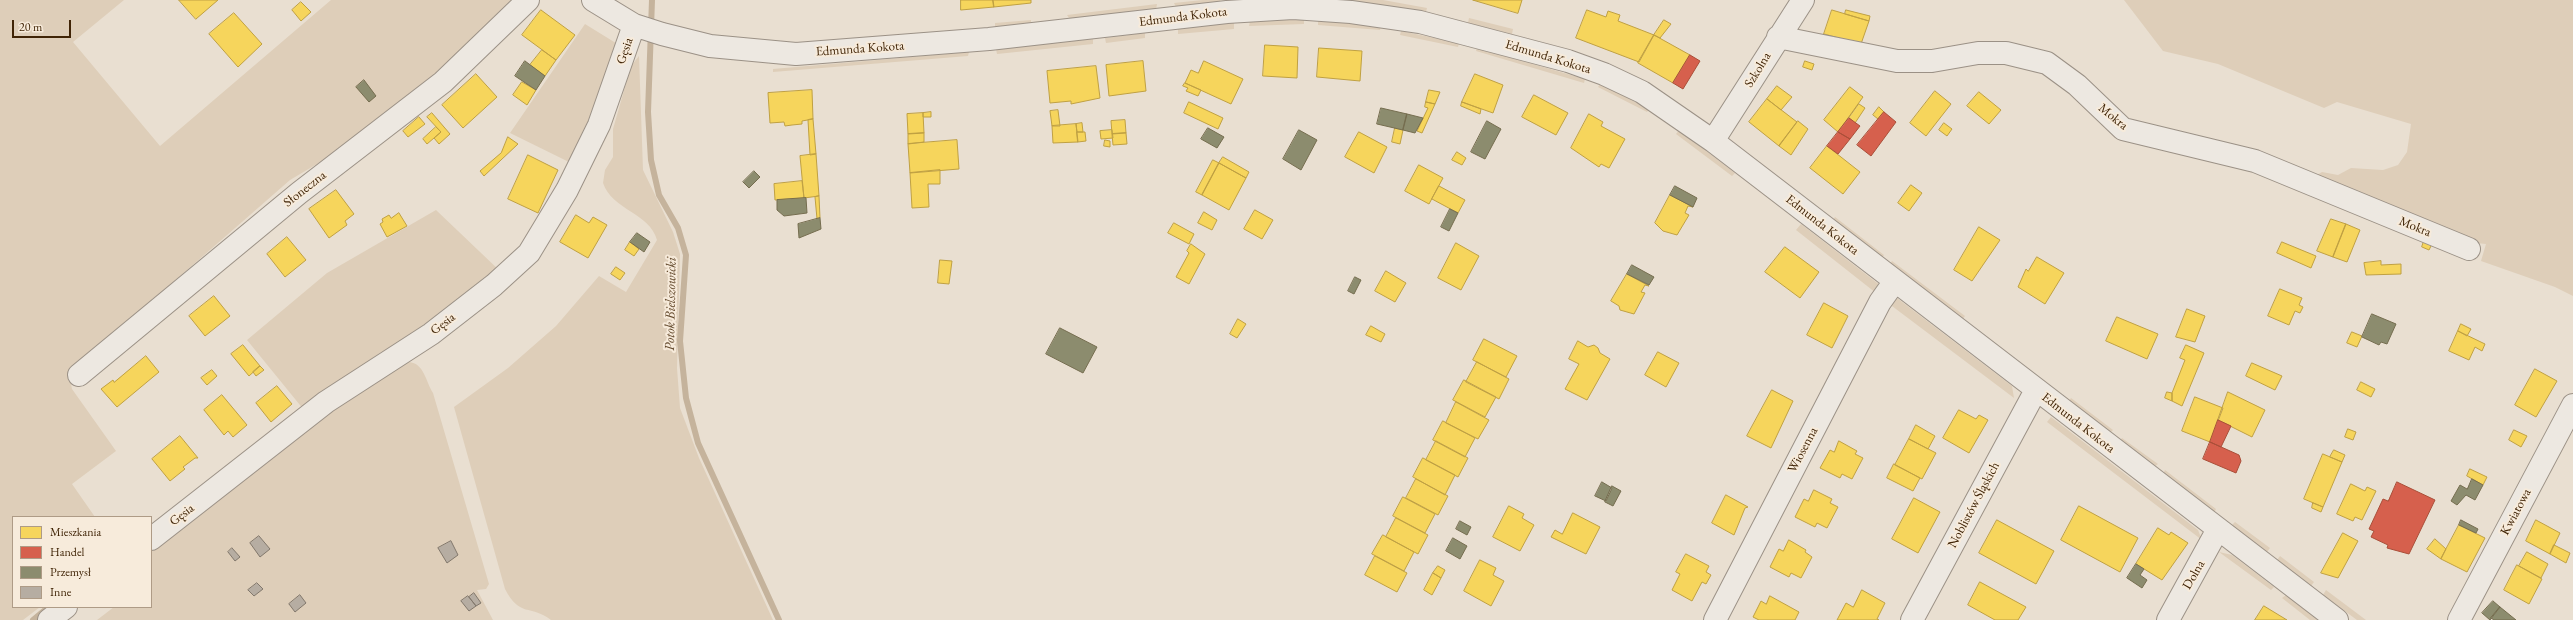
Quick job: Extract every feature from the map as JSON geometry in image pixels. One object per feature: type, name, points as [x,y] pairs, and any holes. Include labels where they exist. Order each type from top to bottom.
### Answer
[{"type":"street","name":"Słoneczna","points":[[79,375],[299,193],[443,82],[528,0]]},
{"type":"street","name":"Edmunda Kokota","points":[[593,0],[637,26],[662,34],[710,46],[796,54],[989,39],[1292,4],[1420,22],[1568,61],[1604,74],[1642,92],[1713,141],[2337,620]]},
{"type":"street","name":"Szkolna","points":[[1713,141],[1803,0]]},
{"type":"street","name":"Gęsia","points":[[152,539],[326,402],[431,334],[494,285],[529,253],[567,190],[599,125],[637,26]]},
{"type":"street","name":"Mokra","points":[[1778,37],[1897,61],[1932,61],[1978,53],[2006,53],[2047,64],[2077,85],[2123,129],[2255,161],[2469,249]]},
{"type":"street","name":"Wiosenna","points":[[1715,620],[1880,302],[1895,281]]},
{"type":"street","name":"Noblistów Śląskich","points":[[1912,620],[2036,390]]},
{"type":"street","name":"Kwiatowa","points":[[2459,620],[2573,405]]},
{"type":"street","name":"Dolna","points":[[2168,620],[2218,529]]},
{"type":"street","points":[[50,620],[65,608]]},
{"type":"shaded area","points":[[0,0],[124,0],[73,42],[160,146],[331,0],[517,0],[439,78],[354,142],[290,180],[76,367],[70,379],[72,389],[116,451],[72,484],[94,516],[12,516],[12,608],[39,608],[23,620],[0,620]]},
{"type":"shaded area","points":[[1220,0],[1221,2],[1176,7],[1174,3]]},
{"type":"shaded area","points":[[1344,0],[1383,0],[1427,8],[1426,12]]},
{"type":"shaded area","points":[[2124,0],[2573,0],[2573,296],[2555,287],[2481,261],[2486,244],[2476,243],[2312,178],[2322,172],[2338,175],[2351,168],[2383,170],[2398,165],[2407,152],[2411,124],[2337,102],[2324,108],[2218,64],[2163,51]]},
{"type":"shaded area","points":[[1157,4],[1156,10],[1071,21],[1067,15]]},
{"type":"shaded area","points":[[1469,18],[1513,29],[1512,34],[1468,23]]},
{"type":"shaded area","points":[[1304,19],[1304,24],[1249,26],[1250,21]]},
{"type":"shaded area","points":[[1031,20],[1031,25],[995,28],[995,23]]},
{"type":"shaded area","points":[[1318,20],[1381,26],[1380,30],[1318,25]]},
{"type":"shaded area","points":[[1234,22],[1234,29],[1178,34],[1178,29]]},
{"type":"shaded area","points":[[585,24],[619,45],[571,163],[510,133]]},
{"type":"shaded area","points":[[1401,31],[1459,43],[1458,47],[1400,35]]},
{"type":"shaded area","points":[[1145,33],[1145,38],[1106,43],[1105,38]]},
{"type":"shaded area","points":[[1093,39],[1093,44],[997,54],[996,49]]},
{"type":"shaded area","points":[[1477,48],[1585,79],[1584,83],[1476,51]]},
{"type":"shaded area","points":[[969,52],[968,56],[773,72],[773,69]]},
{"type":"shaded area","points":[[639,56],[643,170],[673,232],[680,254],[677,368],[680,408],[699,458],[773,620],[551,620],[544,615],[516,604],[510,598],[505,589],[454,407],[508,368],[556,326],[599,276],[626,292],[657,240],[653,231],[647,224],[614,200],[603,183],[605,170],[613,157],[613,129],[631,66]]},
{"type":"shaded area","points":[[1600,84],[1649,109],[1647,112],[1598,87]]},
{"type":"shaded area","points":[[1679,130],[1735,173],[1732,176],[1676,134]]},
{"type":"shaded area","points":[[436,210],[501,272],[389,351],[381,352],[304,410],[247,340],[327,273]]},
{"type":"shaded area","points":[[1835,217],[1884,255],[1882,258],[1833,220]]},
{"type":"shaded area","points":[[1801,224],[1881,286],[1876,293],[1796,230]]},
{"type":"shaded area","points":[[1892,261],[1965,316],[1962,320],[1890,264]]},
{"type":"shaded area","points":[[1893,295],[2012,386],[2014,398],[1888,303]]},
{"type":"shaded area","points":[[409,362],[418,366],[424,374],[433,393],[489,584],[486,589],[477,590],[493,620],[97,620],[113,608],[152,608],[152,549],[367,383]]},
{"type":"shaded area","points":[[2071,398],[2113,430],[2110,433],[2068,402]]},
{"type":"shaded area","points":[[2051,417],[2198,530],[2202,540],[2047,422]]},
{"type":"shaded area","points":[[2122,438],[2158,464],[2154,467],[2120,441]]},
{"type":"shaded area","points":[[2165,470],[2216,509],[2214,513],[2163,474]]},
{"type":"shaded area","points":[[2235,522],[2270,548],[2267,552],[2231,526]]},
{"type":"shaded area","points":[[2219,552],[2232,555],[2274,587],[2271,590]]},
{"type":"shaded area","points":[[2280,556],[2314,582],[2311,586],[2277,560]]},
{"type":"shaded area","points":[[2326,590],[2366,620],[2357,620],[2323,595]]},
{"type":"shaded area","points":[[2286,595],[2318,620],[2310,620],[2282,598]]},
{"type":"building: Mieszkania","points":[[179,0],[218,0],[196,19]]},
{"type":"building: Mieszkania","points":[[961,0],[993,0],[994,7],[961,10]]},
{"type":"building: Mieszkania","points":[[993,0],[1031,0],[1031,3],[994,7]]},
{"type":"building: Mieszkania","points":[[1473,0],[1522,0],[1518,13]]},
{"type":"building: Mieszkania","points":[[301,2],[311,12],[301,21],[292,10]]},
{"type":"building: Mieszkania","points":[[541,10],[575,35],[556,60],[522,35]]},
{"type":"building: Mieszkania","points":[[1587,10],[1606,17],[1608,11],[1620,15],[1618,21],[1654,35],[1639,62],[1576,38]]},
{"type":"building: Mieszkania","points":[[1832,10],[1869,21],[1861,44],[1824,34]]},
{"type":"building: Mieszkania","points":[[1846,10],[1870,16],[1869,21],[1845,14]]},
{"type":"building: Mieszkania","points":[[234,13],[262,44],[238,67],[209,34]]},
{"type":"building: Mieszkania","points":[[1664,20],[1671,24],[1660,38],[1654,35]]},
{"type":"building: Mieszkania","points":[[1654,35],[1690,55],[1673,83],[1638,63]]},
{"type":"building: Mieszkania","points":[[1265,45],[1298,47],[1297,78],[1263,76]]},
{"type":"building: Mieszkania","points":[[1319,48],[1362,51],[1360,81],[1317,77]]},
{"type":"building: Mieszkania","points":[[542,50],[556,60],[545,76],[530,65]]},
{"type":"building: Mieszkania","points":[[1143,61],[1146,91],[1109,96],[1106,65]]},
{"type":"building: Mieszkania","points":[[1204,61],[1243,79],[1231,104],[1185,83],[1191,70],[1198,73]]},
{"type":"building: Mieszkania","points":[[1805,61],[1814,64],[1812,70],[1803,67]]},
{"type":"building: Mieszkania","points":[[1096,66],[1100,98],[1071,104],[1071,101],[1050,103],[1047,71]]},
{"type":"building: Mieszkania","points":[[476,74],[497,97],[463,128],[442,105]]},
{"type":"building: Mieszkania","points":[[1475,74],[1503,85],[1493,113],[1462,102]]},
{"type":"building: Mieszkania","points":[[522,82],[536,90],[527,105],[513,95]]},
{"type":"building: Mieszkania","points":[[1185,83],[1201,90],[1198,96],[1186,91],[1188,88],[1183,86]]},
{"type":"building: Mieszkania","points":[[1777,86],[1792,97],[1781,110],[1767,99]]},
{"type":"building: Mieszkania","points":[[1850,87],[1863,97],[1838,132],[1824,120]]},
{"type":"building: Mieszkania","points":[[812,90],[813,119],[802,121],[802,124],[785,126],[784,122],[770,123],[768,93]]},
{"type":"building: Mieszkania","points":[[1429,90],[1440,92],[1435,104],[1426,102]]},
{"type":"building: Mieszkania","points":[[1935,91],[1951,104],[1926,136],[1910,123]]},
{"type":"building: Mieszkania","points":[[1979,92],[2001,110],[1989,124],[1967,106]]},
{"type":"building: Mieszkania","points":[[1534,95],[1568,113],[1556,135],[1522,117]]},
{"type":"building: Mieszkania","points":[[1767,99],[1797,122],[1779,146],[1749,122]]},
{"type":"building: Mieszkania","points":[[1189,102],[1223,118],[1218,129],[1184,113]]},
{"type":"building: Mieszkania","points":[[1426,102],[1435,104],[1422,133],[1417,131],[1428,108],[1425,107]]},
{"type":"building: Mieszkania","points":[[1462,102],[1481,109],[1480,114],[1461,106]]},
{"type":"building: Mieszkania","points":[[1859,104],[1865,108],[1855,123],[1849,118]]},
{"type":"building: Mieszkania","points":[[1879,107],[1884,112],[1878,119],[1873,115]]},
{"type":"building: Mieszkania","points":[[1058,110],[1060,126],[1052,126],[1050,111]]},
{"type":"building: Mieszkania","points":[[931,112],[931,117],[923,117],[923,113]]},
{"type":"building: Mieszkania","points":[[432,113],[450,134],[439,144],[434,138],[441,132],[427,117]]},
{"type":"building: Mieszkania","points":[[923,113],[924,133],[908,134],[907,114]]},
{"type":"building: Mieszkania","points":[[1589,114],[1603,122],[1601,126],[1625,139],[1609,168],[1601,164],[1599,167],[1571,148]]},
{"type":"building: Mieszkania","points":[[419,117],[425,124],[408,137],[403,131]]},
{"type":"building: Mieszkania","points":[[813,119],[816,154],[810,155],[808,120]]},
{"type":"building: Mieszkania","points":[[1125,120],[1126,133],[1112,134],[1111,121]]},
{"type":"building: Mieszkania","points":[[1798,121],[1808,129],[1791,155],[1779,146]]},
{"type":"building: Mieszkania","points":[[1082,123],[1083,132],[1077,132],[1076,124]]},
{"type":"building: Mieszkania","points":[[1944,123],[1952,129],[1947,136],[1939,130]]},
{"type":"building: Mieszkania","points":[[1076,124],[1078,142],[1053,143],[1052,126]]},
{"type":"building: Mieszkania","points":[[436,127],[441,132],[427,144],[423,139]]},
{"type":"building: Mieszkania","points":[[1395,128],[1403,130],[1400,144],[1392,142]]},
{"type":"building: Mieszkania","points":[[1112,130],[1113,138],[1101,139],[1100,131]]},
{"type":"building: Mieszkania","points":[[1077,132],[1085,132],[1086,141],[1078,142]]},
{"type":"building: Mieszkania","points":[[1359,132],[1387,147],[1374,173],[1345,157]]},
{"type":"building: Mieszkania","points":[[924,133],[924,142],[908,144],[908,134]]},
{"type":"building: Mieszkania","points":[[1126,133],[1127,144],[1113,145],[1112,134]]},
{"type":"building: Mieszkania","points":[[508,137],[518,144],[484,176],[480,171],[501,153]]},
{"type":"building: Mieszkania","points":[[957,140],[959,169],[910,173],[908,144]]},
{"type":"building: Mieszkania","points":[[1105,140],[1110,141],[1110,147],[1104,146]]},
{"type":"building: Mieszkania","points":[[1827,146],[1860,172],[1843,194],[1810,168]]},
{"type":"building: Mieszkania","points":[[1457,152],[1466,158],[1462,165],[1452,160]]},
{"type":"building: Mieszkania","points":[[816,154],[819,196],[804,198],[800,156]]},
{"type":"building: Mieszkania","points":[[528,155],[558,170],[538,213],[508,199]]},
{"type":"building: Mieszkania","points":[[1223,157],[1249,172],[1246,178],[1219,163]]},
{"type":"building: Mieszkania","points":[[1213,160],[1219,163],[1202,195],[1196,192]]},
{"type":"building: Mieszkania","points":[[1219,163],[1246,178],[1229,210],[1202,195]]},
{"type":"building: Mieszkania","points":[[1419,165],[1443,178],[1429,204],[1405,191]]},
{"type":"building: Mieszkania","points":[[940,170],[940,184],[928,184],[929,207],[912,208],[910,173]]},
{"type":"building: Mieszkania","points":[[802,181],[804,198],[775,200],[774,184]]},
{"type":"building: Mieszkania","points":[[1911,185],[1922,193],[1909,211],[1898,203]]},
{"type":"building: Mieszkania","points":[[1439,186],[1465,200],[1458,213],[1432,199]]},
{"type":"building: Mieszkania","points":[[336,190],[354,214],[345,221],[347,225],[329,238],[309,209]]},
{"type":"building: Mieszkania","points":[[1670,195],[1693,207],[1688,206],[1685,213],[1689,215],[1677,235],[1663,231],[1655,223]]},
{"type":"building: Mieszkania","points":[[819,196],[820,218],[817,219],[815,197]]},
{"type":"building: Mieszkania","points":[[1255,210],[1273,220],[1262,239],[1244,229]]},
{"type":"building: Mieszkania","points":[[1204,212],[1217,220],[1212,230],[1198,223]]},
{"type":"building: Mieszkania","points":[[399,213],[407,226],[387,237],[380,224],[383,222],[382,219],[389,215],[391,218]]},
{"type":"building: Mieszkania","points":[[576,215],[589,223],[593,217],[607,225],[588,258],[560,242]]},
{"type":"building: Mieszkania","points":[[2331,219],[2346,224],[2333,257],[2317,251]]},
{"type":"building: Mieszkania","points":[[1174,223],[1194,234],[1189,244],[1168,233]]},
{"type":"building: Mieszkania","points":[[2346,224],[2360,230],[2347,262],[2333,257]]},
{"type":"building: Mieszkania","points":[[1979,227],[2000,240],[1972,281],[1954,270]]},
{"type":"building: Mieszkania","points":[[287,237],[306,260],[285,277],[267,254]]},
{"type":"building: Mieszkania","points":[[2424,241],[2432,244],[2429,250],[2422,247]]},
{"type":"building: Mieszkania","points":[[630,242],[639,249],[634,256],[625,250]]},
{"type":"building: Mieszkania","points":[[2282,242],[2316,256],[2311,268],[2277,253]]},
{"type":"building: Mieszkania","points":[[1456,243],[1479,256],[1461,290],[1438,278]]},
{"type":"building: Mieszkania","points":[[1191,244],[1205,254],[1189,284],[1176,277],[1189,253],[1187,251]]},
{"type":"building: Mieszkania","points":[[1785,247],[1819,272],[1800,298],[1765,272]]},
{"type":"building: Mieszkania","points":[[2037,257],[2064,273],[2045,304],[2018,287],[2026,269],[2028,271]]},
{"type":"building: Mieszkania","points":[[940,260],[952,261],[949,284],[938,283]]},
{"type":"building: Mieszkania","points":[[2381,261],[2381,265],[2401,264],[2401,274],[2366,275],[2364,263]]},
{"type":"building: Mieszkania","points":[[616,267],[625,273],[620,280],[611,274]]},
{"type":"building: Mieszkania","points":[[1386,271],[1406,283],[1395,302],[1375,291]]},
{"type":"building: Mieszkania","points":[[1627,274],[1649,286],[1645,285],[1641,292],[1645,293],[1634,314],[1620,310],[1619,306],[1611,301]]},
{"type":"building: Mieszkania","points":[[2280,289],[2302,298],[2299,305],[2303,307],[2300,313],[2295,311],[2289,325],[2268,316]]},
{"type":"building: Mieszkania","points":[[214,296],[230,316],[205,336],[189,316]]},
{"type":"building: Mieszkania","points":[[1824,303],[1848,316],[1832,348],[1807,335]]},
{"type":"building: Mieszkania","points":[[2187,309],[2205,316],[2195,342],[2176,337]]},
{"type":"building: Mieszkania","points":[[2117,317],[2158,334],[2147,359],[2106,341]]},
{"type":"building: Mieszkania","points":[[1238,319],[1246,324],[1237,338],[1230,334]]},
{"type":"building: Mieszkania","points":[[2461,324],[2471,329],[2467,336],[2458,331]]},
{"type":"building: Mieszkania","points":[[1371,326],[1385,334],[1381,342],[1366,335]]},
{"type":"building: Mieszkania","points":[[2458,331],[2485,344],[2482,351],[2475,347],[2469,360],[2449,351]]},
{"type":"building: Mieszkania","points":[[2352,332],[2362,336],[2357,347],[2347,343]]},
{"type":"building: Mieszkania","points":[[1484,339],[1517,356],[1506,377],[1473,360]]},
{"type":"building: Mieszkania","points":[[1578,341],[1588,347],[1594,345],[1598,348],[1600,353],[1610,359],[1587,400],[1565,389],[1579,364],[1569,359]]},
{"type":"building: Mieszkania","points":[[243,345],[260,366],[249,376],[231,354]]},
{"type":"building: Mieszkania","points":[[2186,345],[2204,353],[2182,406],[2172,401],[2172,393],[2185,360],[2180,358]]},
{"type":"building: Mieszkania","points":[[1658,352],[1679,363],[1666,387],[1645,375]]},
{"type":"building: Mieszkania","points":[[146,356],[159,372],[117,407],[101,389],[113,380],[114,382]]},
{"type":"building: Mieszkania","points":[[1477,362],[1509,379],[1499,399],[1466,382]]},
{"type":"building: Mieszkania","points":[[2252,363],[2282,376],[2275,390],[2246,376]]},
{"type":"building: Mieszkania","points":[[260,366],[264,370],[256,376],[253,372]]},
{"type":"building: Mieszkania","points":[[2535,369],[2557,381],[2536,417],[2515,405]]},
{"type":"building: Mieszkania","points":[[212,370],[217,376],[207,385],[201,378]]},
{"type":"building: Mieszkania","points":[[1464,380],[1496,397],[1485,417],[1453,400]]},
{"type":"building: Mieszkania","points":[[2361,382],[2375,389],[2371,397],[2357,390]]},
{"type":"building: Mieszkania","points":[[277,386],[292,404],[271,422],[256,403]]},
{"type":"building: Mieszkania","points":[[1772,390],[1793,401],[1771,448],[1747,436]]},
{"type":"building: Mieszkania","points":[[2167,392],[2172,393],[2172,401],[2165,398]]},
{"type":"building: Mieszkania","points":[[2228,392],[2265,410],[2252,437],[2218,420]]},
{"type":"building: Mieszkania","points":[[222,395],[247,425],[233,437],[228,431],[224,435],[204,410]]},
{"type":"building: Mieszkania","points":[[2195,397],[2223,408],[2210,442],[2182,431]]},
{"type":"building: Mieszkania","points":[[1456,402],[1489,420],[1478,439],[1446,423]]},
{"type":"building: Mieszkania","points":[[1959,410],[1976,419],[1979,415],[1988,420],[1969,453],[1943,438]]},
{"type":"building: Mieszkania","points":[[1443,421],[1475,438],[1465,457],[1433,440]]},
{"type":"building: Mieszkania","points":[[1916,425],[1935,436],[1928,449],[1909,439]]},
{"type":"building: Mieszkania","points":[[2348,429],[2356,432],[2353,440],[2345,437]]},
{"type":"building: Mieszkania","points":[[2514,430],[2527,436],[2521,447],[2509,440]]},
{"type":"building: Mieszkania","points":[[180,436],[198,458],[195,458],[183,467],[185,469],[170,481],[152,459]]},
{"type":"building: Mieszkania","points":[[1909,439],[1936,453],[1922,479],[1895,465]]},
{"type":"building: Mieszkania","points":[[1436,441],[1468,458],[1458,477],[1426,460]]},
{"type":"building: Mieszkania","points":[[1839,441],[1857,451],[1855,454],[1863,458],[1852,479],[1842,474],[1840,478],[1820,468],[1830,450],[1834,452]]},
{"type":"building: Mieszkania","points":[[2334,450],[2345,455],[2342,462],[2330,457]]},
{"type":"building: Mieszkania","points":[[2323,454],[2342,462],[2323,507],[2304,499]]},
{"type":"building: Mieszkania","points":[[1423,458],[1455,475],[1445,495],[1413,477]]},
{"type":"building: Mieszkania","points":[[1894,464],[1920,478],[1913,491],[1887,478]]},
{"type":"building: Mieszkania","points":[[2470,469],[2487,477],[2483,485],[2467,476]]},
{"type":"building: Mieszkania","points":[[1416,479],[1448,496],[1438,515],[1406,498]]},
{"type":"building: Mieszkania","points":[[2351,484],[2365,491],[2367,487],[2376,491],[2362,520],[2355,517],[2353,521],[2337,514]]},
{"type":"building: Mieszkania","points":[[1814,490],[1832,499],[1830,503],[1838,507],[1827,528],[1817,523],[1815,527],[1795,517],[1804,499],[1808,501]]},
{"type":"building: Mieszkania","points":[[1726,495],[1748,507],[1745,508],[1734,535],[1712,523]]},
{"type":"building: Mieszkania","points":[[1403,497],[1435,514],[1425,533],[1393,516]]},
{"type":"building: Mieszkania","points":[[1914,498],[1940,512],[1918,553],[1892,539]]},
{"type":"building: Mieszkania","points":[[2313,503],[2323,507],[2321,512],[2312,508]]},
{"type":"building: Mieszkania","points":[[1509,506],[1524,514],[1522,518],[1534,525],[1520,551],[1493,537]]},
{"type":"building: Mieszkania","points":[[2079,506],[2138,538],[2120,572],[2061,540]]},
{"type":"building: Mieszkania","points":[[1573,513],[1600,527],[1586,554],[1551,537],[1555,530],[1562,534]]},
{"type":"building: Mieszkania","points":[[1396,518],[1428,535],[1418,554],[1386,537]]},
{"type":"building: Mieszkania","points":[[1997,520],[2054,551],[2036,584],[1979,553]]},
{"type":"building: Mieszkania","points":[[2536,520],[2560,533],[2550,554],[2526,541]]},
{"type":"building: Mieszkania","points":[[2459,525],[2485,538],[2467,572],[2441,559]]},
{"type":"building: Mieszkania","points":[[2158,528],[2169,535],[2171,532],[2188,543],[2162,580],[2136,564]]},
{"type":"building: Mieszkania","points":[[2343,533],[2358,541],[2338,578],[2321,573]]},
{"type":"building: Mieszkania","points":[[1383,535],[1414,552],[1404,571],[1372,554]]},
{"type":"building: Mieszkania","points":[[2435,539],[2446,549],[2441,559],[2427,549]]},
{"type":"building: Mieszkania","points":[[1789,540],[1806,550],[1805,552],[1812,557],[1801,578],[1791,573],[1789,577],[1770,567],[1779,549],[1783,551]]},
{"type":"building: Mieszkania","points":[[2554,545],[2570,553],[2566,563],[2550,554]]},
{"type":"building: Mieszkania","points":[[2527,552],[2548,564],[2541,578],[2519,566]]},
{"type":"building: Mieszkania","points":[[1686,554],[1709,566],[1706,572],[1711,575],[1706,584],[1702,582],[1692,601],[1672,590],[1680,574],[1676,572]]},
{"type":"building: Mieszkania","points":[[1375,556],[1407,573],[1397,592],[1365,575]]},
{"type":"building: Mieszkania","points":[[1480,560],[1496,568],[1493,575],[1504,581],[1491,606],[1464,591]]},
{"type":"building: Mieszkania","points":[[2517,565],[2542,579],[2529,604],[2504,590]]},
{"type":"building: Mieszkania","points":[[1438,566],[1445,570],[1441,578],[1433,573]]},
{"type":"building: Mieszkania","points":[[1433,573],[1441,578],[1432,595],[1424,590]]},
{"type":"building: Mieszkania","points":[[1980,582],[2026,607],[2018,620],[1995,620],[1968,605]]},
{"type":"building: Mieszkania","points":[[1862,590],[1885,603],[1877,619],[1879,620],[1837,620],[1846,603],[1853,607]]},
{"type":"building: Mieszkania","points":[[1770,596],[1799,612],[1795,620],[1759,620],[1753,617],[1761,601],[1766,604]]},
{"type":"building: Mieszkania","points":[[2264,606],[2287,620],[2255,620]]},
{"type":"building: Handel","points":[[1690,55],[1700,61],[1683,89],[1673,83]]},
{"type":"building: Handel","points":[[1884,112],[1896,122],[1871,156],[1857,145]]},
{"type":"building: Handel","points":[[1849,118],[1860,126],[1850,139],[1838,132]]},
{"type":"building: Handel","points":[[1838,132],[1850,139],[1838,154],[1827,146]]},
{"type":"building: Handel","points":[[2218,420],[2231,426],[2221,447],[2210,442]]},
{"type":"building: Handel","points":[[2210,442],[2239,455],[2241,461],[2236,473],[2203,459]]},
{"type":"building: Handel","points":[[2397,482],[2435,500],[2409,554],[2387,548],[2388,545],[2371,537],[2374,531],[2369,529],[2383,499],[2388,501]]},
{"type":"building: Przemysł","points":[[525,61],[545,76],[536,90],[515,76]]},
{"type":"building: Przemysł","points":[[364,80],[376,96],[369,102],[356,87]]},
{"type":"building: Przemysł","points":[[1381,108],[1407,114],[1403,130],[1377,124]]},
{"type":"building: Przemysł","points":[[1407,114],[1423,118],[1415,133],[1403,130]]},
{"type":"building: Przemysł","points":[[1487,121],[1501,129],[1485,159],[1471,152]]},
{"type":"building: Przemysł","points":[[1208,128],[1224,137],[1217,148],[1201,139]]},
{"type":"building: Przemysł","points":[[1299,130],[1317,140],[1301,170],[1283,159]]},
{"type":"building: Przemysł","points":[[754,171],[760,177],[749,188],[743,182]]},
{"type":"building: Przemysł","points":[[1675,186],[1697,198],[1693,207],[1670,195]]},
{"type":"building: Przemysł","points":[[806,198],[807,213],[784,216],[777,210],[777,200]]},
{"type":"building: Przemysł","points":[[1450,209],[1458,213],[1449,231],[1441,227]]},
{"type":"building: Przemysł","points":[[820,218],[821,229],[799,238],[798,224]]},
{"type":"building: Przemysł","points":[[637,233],[650,242],[644,252],[630,242]]},
{"type":"building: Przemysł","points":[[1632,265],[1654,277],[1649,285],[1627,274]]},
{"type":"building: Przemysł","points":[[1355,277],[1361,280],[1354,294],[1348,291]]},
{"type":"building: Przemysł","points":[[2372,314],[2396,324],[2387,344],[2381,342],[2379,345],[2362,337]]},
{"type":"building: Przemysł","points":[[1060,328],[1097,347],[1083,373],[1046,354]]},
{"type":"building: Przemysł","points":[[2472,479],[2483,485],[2475,500],[2466,495],[2457,505],[2451,501],[2460,485],[2467,489]]},
{"type":"building: Przemysł","points":[[1602,482],[1612,488],[1606,501],[1595,496]]},
{"type":"building: Przemysł","points":[[1612,486],[1621,491],[1613,506],[1605,502]]},
{"type":"building: Przemysł","points":[[2461,520],[2478,529],[2476,533],[2459,525]]},
{"type":"building: Przemysł","points":[[1460,521],[1471,527],[1467,535],[1456,529]]},
{"type":"building: Przemysł","points":[[1453,538],[1467,546],[1460,559],[1446,551]]},
{"type":"building: Przemysł","points":[[2136,564],[2144,569],[2140,575],[2147,580],[2142,588],[2127,578]]},
{"type":"building: Przemysł","points":[[2493,601],[2500,607],[2490,620],[2482,613]]},
{"type":"building: Przemysł","points":[[2500,607],[2516,620],[2494,620],[2491,618]]},
{"type":"building: Inne","points":[[259,536],[270,549],[260,557],[250,543]]},
{"type":"building: Inne","points":[[451,541],[458,555],[447,563],[438,548]]},
{"type":"building: Inne","points":[[232,548],[240,557],[235,561],[228,552]]},
{"type":"building: Inne","points":[[257,583],[263,589],[254,596],[248,590]]},
{"type":"building: Inne","points":[[474,593],[481,603],[476,606],[469,597]]},
{"type":"building: Inne","points":[[300,595],[306,603],[295,612],[289,604]]},
{"type":"building: Inne","points":[[468,596],[476,606],[469,611],[461,601]]},
{"type":"waterway","name":"Potok Bielszowicki","points":[[652,0],[648,112],[651,160],[659,195],[678,228],[686,255],[680,341],[686,398],[698,443],[779,620]]},
{"type":"waterway","points":[[33,620],[45,610]]}]
